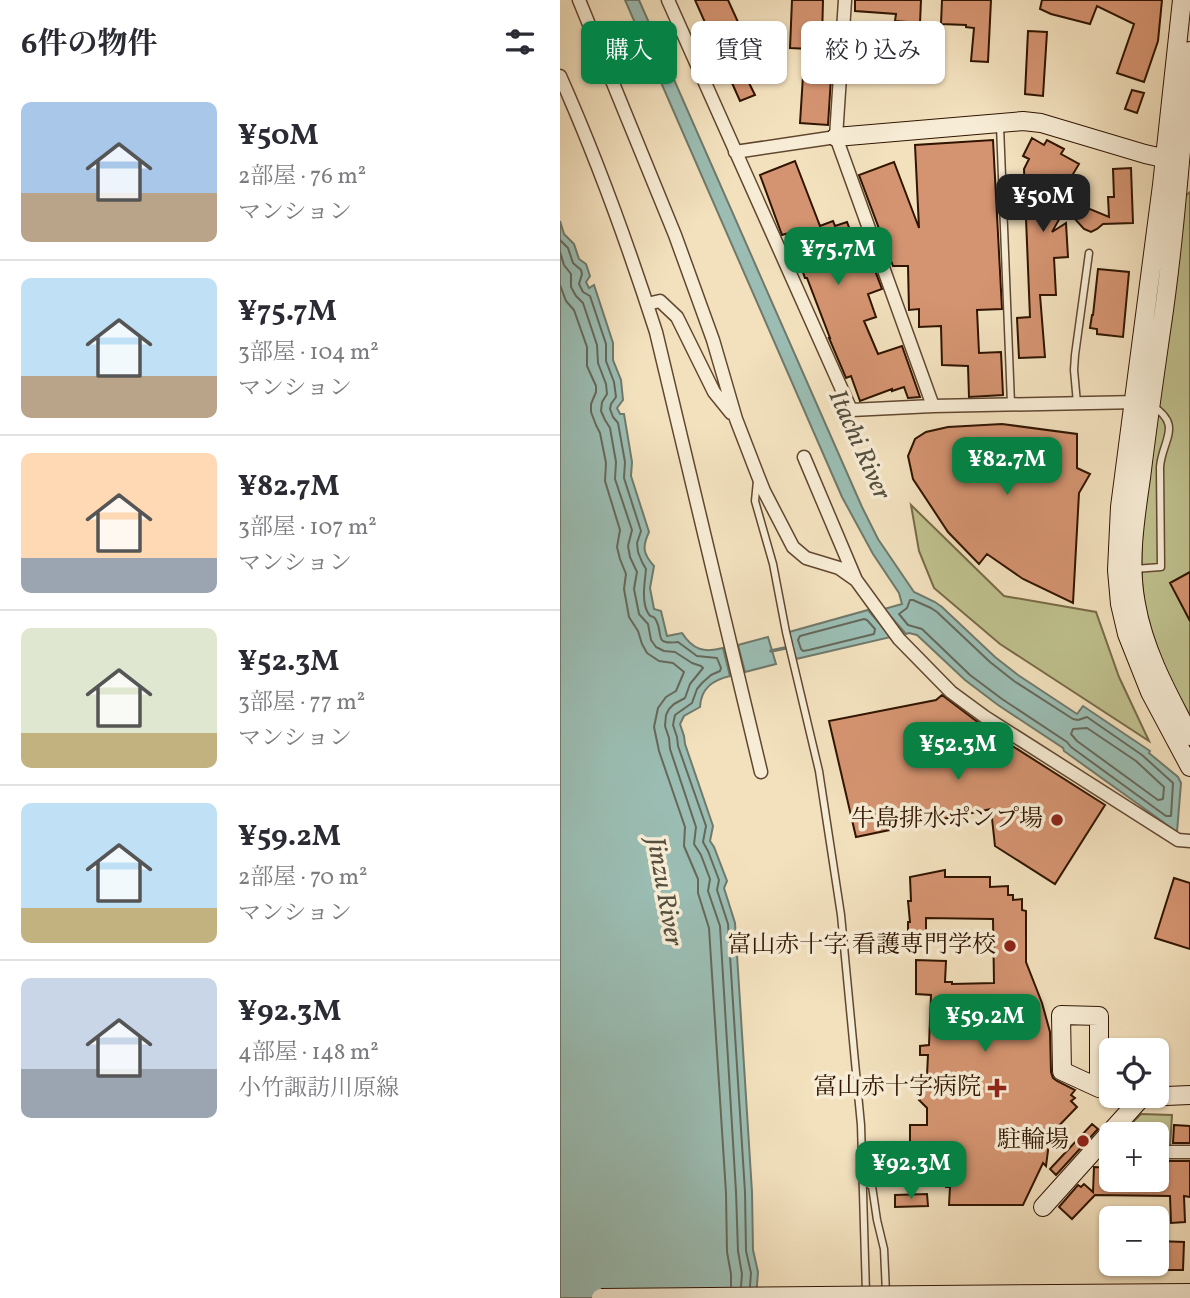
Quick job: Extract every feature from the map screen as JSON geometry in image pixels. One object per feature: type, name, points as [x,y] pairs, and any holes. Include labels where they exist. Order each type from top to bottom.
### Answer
[{"type":"street","points":[[579,0],[675,235],[713,340],[736,419],[764,491],[793,547],[806,558],[839,568],[856,580]]},
{"type":"street","points":[[668,0],[851,410],[1011,404],[1142,403]]},
{"type":"street","points":[[845,0],[835,137],[933,407]]},
{"type":"street","points":[[1178,161],[1182,0]]},
{"type":"street","points":[[1190,51],[1178,161],[1142,403],[1120,507],[1117,570],[1120,604],[1127,634],[1150,692],[1190,766]]},
{"type":"street","points":[[560,76],[636,269],[659,345],[761,772]]},
{"type":"street","points":[[735,152],[835,137],[1023,121],[1041,123],[1178,161]]},
{"type":"street","points":[[647,304],[660,302],[677,317],[713,392],[736,419]]},
{"type":"street","points":[[1142,403],[1133,570],[1136,606],[1153,661],[1190,736]]},
{"type":"street","points":[[804,457],[856,580],[899,639],[951,692],[985,717],[1178,841],[1190,841]]},
{"type":"street","points":[[1169,1095],[1190,1095]]},
{"type":"street","points":[[1169,1152],[1190,1152]]},
{"type":"street","points":[[1043,1207],[1099,1154]]},
{"type":"street","points":[[601,1298],[1190,1293]]},
{"type":"lane","points":[[999,122],[1011,404]]},
{"type":"lane","points":[[1077,403],[1075,355],[1089,253]]},
{"type":"lane","points":[[1133,570],[1161,568],[1160,458],[1168,442],[1170,429],[1169,422],[1161,411],[1142,403]]},
{"type":"lane","points":[[758,476],[755,501],[773,564],[819,771],[841,915],[862,1125],[866,1298]]},
{"type":"lane","points":[[863,1182],[872,1186],[884,1249],[886,1298]]},
{"type":"green space","points":[[1190,192],[1190,716],[1165,668],[1152,635],[1144,600],[1141,562],[1145,503],[1184,197]]},
{"type":"green space","points":[[911,505],[1004,596],[1096,612],[1119,677],[1149,741],[1000,644],[934,588],[919,551]]},
{"type":"green space","points":[[1141,1114],[1172,1115],[1170,1148],[1169,1122],[1133,1122]]},
{"type":"water","points":[[625,0],[639,0],[648,21],[634,21]]},
{"type":"water","points":[[662,84],[676,84],[862,507],[878,539],[914,592],[942,607],[1018,675],[1077,714],[1083,706],[1150,751],[1149,753],[1178,777],[1181,783],[1177,832],[965,680],[917,635],[906,634],[884,609],[902,604],[899,593],[873,554],[842,497]]},
{"type":"water","name":"Jinzu River","points":[[560,221],[564,234],[574,244],[579,259],[586,264],[590,276],[586,282],[589,288],[594,285],[613,343],[613,360],[621,380],[623,400],[617,408],[620,414],[624,414],[632,462],[631,476],[649,532],[645,550],[654,566],[650,588],[654,609],[661,611],[667,636],[682,633],[690,643],[700,649],[723,648],[730,676],[709,686],[705,690],[700,707],[684,716],[680,724],[713,826],[710,841],[727,881],[724,888],[735,923],[752,1192],[753,1250],[758,1272],[756,1298],[560,1298]]},
{"type":"water","points":[[868,610],[891,637],[796,659],[789,632]]},
{"type":"water","points":[[768,637],[776,664],[745,672],[738,645]]},
{"type":"building","points":[[695,0],[728,0],[738,21],[704,21]]},
{"type":"building","points":[[792,0],[823,0],[822,21],[801,21],[801,49],[790,48]]},
{"type":"building","points":[[855,0],[921,0],[920,21],[895,21],[896,14],[855,11]]},
{"type":"building","points":[[942,0],[991,0],[988,62],[971,61],[974,28],[945,24],[945,21],[941,21]]},
{"type":"building","points":[[1042,0],[1162,0],[1158,41],[1144,82],[1117,73],[1134,24],[1097,6],[1090,24],[1051,14],[1040,9]]},
{"type":"building","points":[[1028,31],[1047,32],[1043,96],[1025,94]]},
{"type":"building","points":[[732,84],[750,84],[755,95],[740,101]]},
{"type":"building","points":[[802,84],[831,84],[828,125],[800,123]]},
{"type":"building","points":[[1132,90],[1144,93],[1137,113],[1125,109]]},
{"type":"building","points":[[1032,138],[1044,145],[1047,140],[1064,149],[1061,154],[1079,164],[1066,186],[1075,191],[1052,232],[1066,223],[1068,257],[1054,258],[1056,295],[1040,295],[1045,357],[1019,358],[1017,318],[1030,317],[1024,169],[1029,159],[1023,156]]},
{"type":"building","points":[[993,140],[1002,309],[977,310],[979,353],[1001,352],[1003,395],[969,397],[968,366],[942,365],[941,326],[919,327],[919,309],[909,310],[908,266],[893,266],[859,175],[894,162],[919,228],[915,145]]},
{"type":"building","points":[[795,161],[820,226],[833,221],[835,226],[847,222],[865,271],[874,268],[882,289],[868,294],[876,317],[864,321],[878,354],[902,346],[920,397],[908,398],[904,387],[860,401],[851,376],[846,378],[789,233],[782,235],[760,175]]},
{"type":"building","points":[[1131,168],[1133,223],[1103,224],[1091,232],[1084,229],[1074,218],[1090,209],[1109,217],[1108,197],[1114,197],[1113,169]]},
{"type":"building","points":[[1098,269],[1129,272],[1123,337],[1097,334],[1097,329],[1090,328]]},
{"type":"building","points":[[1002,424],[1077,434],[1077,468],[1090,474],[1079,493],[1073,603],[1023,579],[987,554],[979,564],[948,532],[913,479],[908,456],[915,439],[926,432],[948,427]]},
{"type":"building","points":[[1190,572],[1190,621],[1170,583]]},
{"type":"building","points":[[942,695],[992,733],[1105,805],[1055,884],[995,846],[991,809],[856,837],[829,721],[936,700]]},
{"type":"building","name":"富山赤十字病院","points":[[945,870],[945,877],[990,877],[990,887],[1008,886],[1008,895],[1013,895],[1013,900],[1022,899],[1022,910],[1026,911],[1026,962],[1050,1032],[1051,1072],[1057,1081],[1075,1090],[1071,1095],[1075,1098],[1071,1101],[1077,1107],[1050,1135],[1046,1166],[1043,1163],[1023,1205],[949,1205],[950,1187],[946,1187],[945,1179],[932,1179],[927,1162],[927,1146],[910,1146],[910,1125],[927,1125],[927,1108],[919,1100],[924,1095],[921,1092],[924,1088],[919,1083],[927,1075],[928,1055],[920,1055],[920,1046],[929,1045],[931,995],[916,994],[916,960],[946,961],[945,982],[994,983],[993,919],[926,918],[926,935],[908,935],[910,877]]},
{"type":"building","points":[[1174,878],[1190,883],[1190,949],[1155,938]]},
{"type":"building","name":"駐輪場","points":[[1092,1124],[1098,1129],[1056,1175],[1050,1169]]},
{"type":"building","points":[[1174,1125],[1190,1126],[1190,1143],[1173,1143]]},
{"type":"building","points":[[1169,1161],[1190,1161],[1190,1197],[1184,1196],[1185,1222],[1171,1223],[1170,1196],[1095,1195],[1072,1219],[1059,1207],[1078,1185],[1081,1187],[1084,1184],[1093,1192],[1094,1167],[1099,1167],[1099,1192],[1169,1192]]},
{"type":"building","points":[[927,1194],[928,1206],[895,1207],[895,1195]]},
{"type":"building","points":[[1169,1241],[1184,1242],[1183,1270],[1169,1270]]},
{"type":"waterway","points":[[771,651],[790,647]]},
{"type":"place","name":"牛島排水ポンプ場","points":[[1057,820]]},
{"type":"place","name":"富山赤十字 看護専門学校","points":[[1010,946]]},
{"type":"place","name":"富山赤十字病院","points":[[997,1088]]},
{"type":"place","name":"駐輪場","points":[[1083,1141]]},
{"type":"water label","name":"Itachi River","points":[[859,445]]}]
